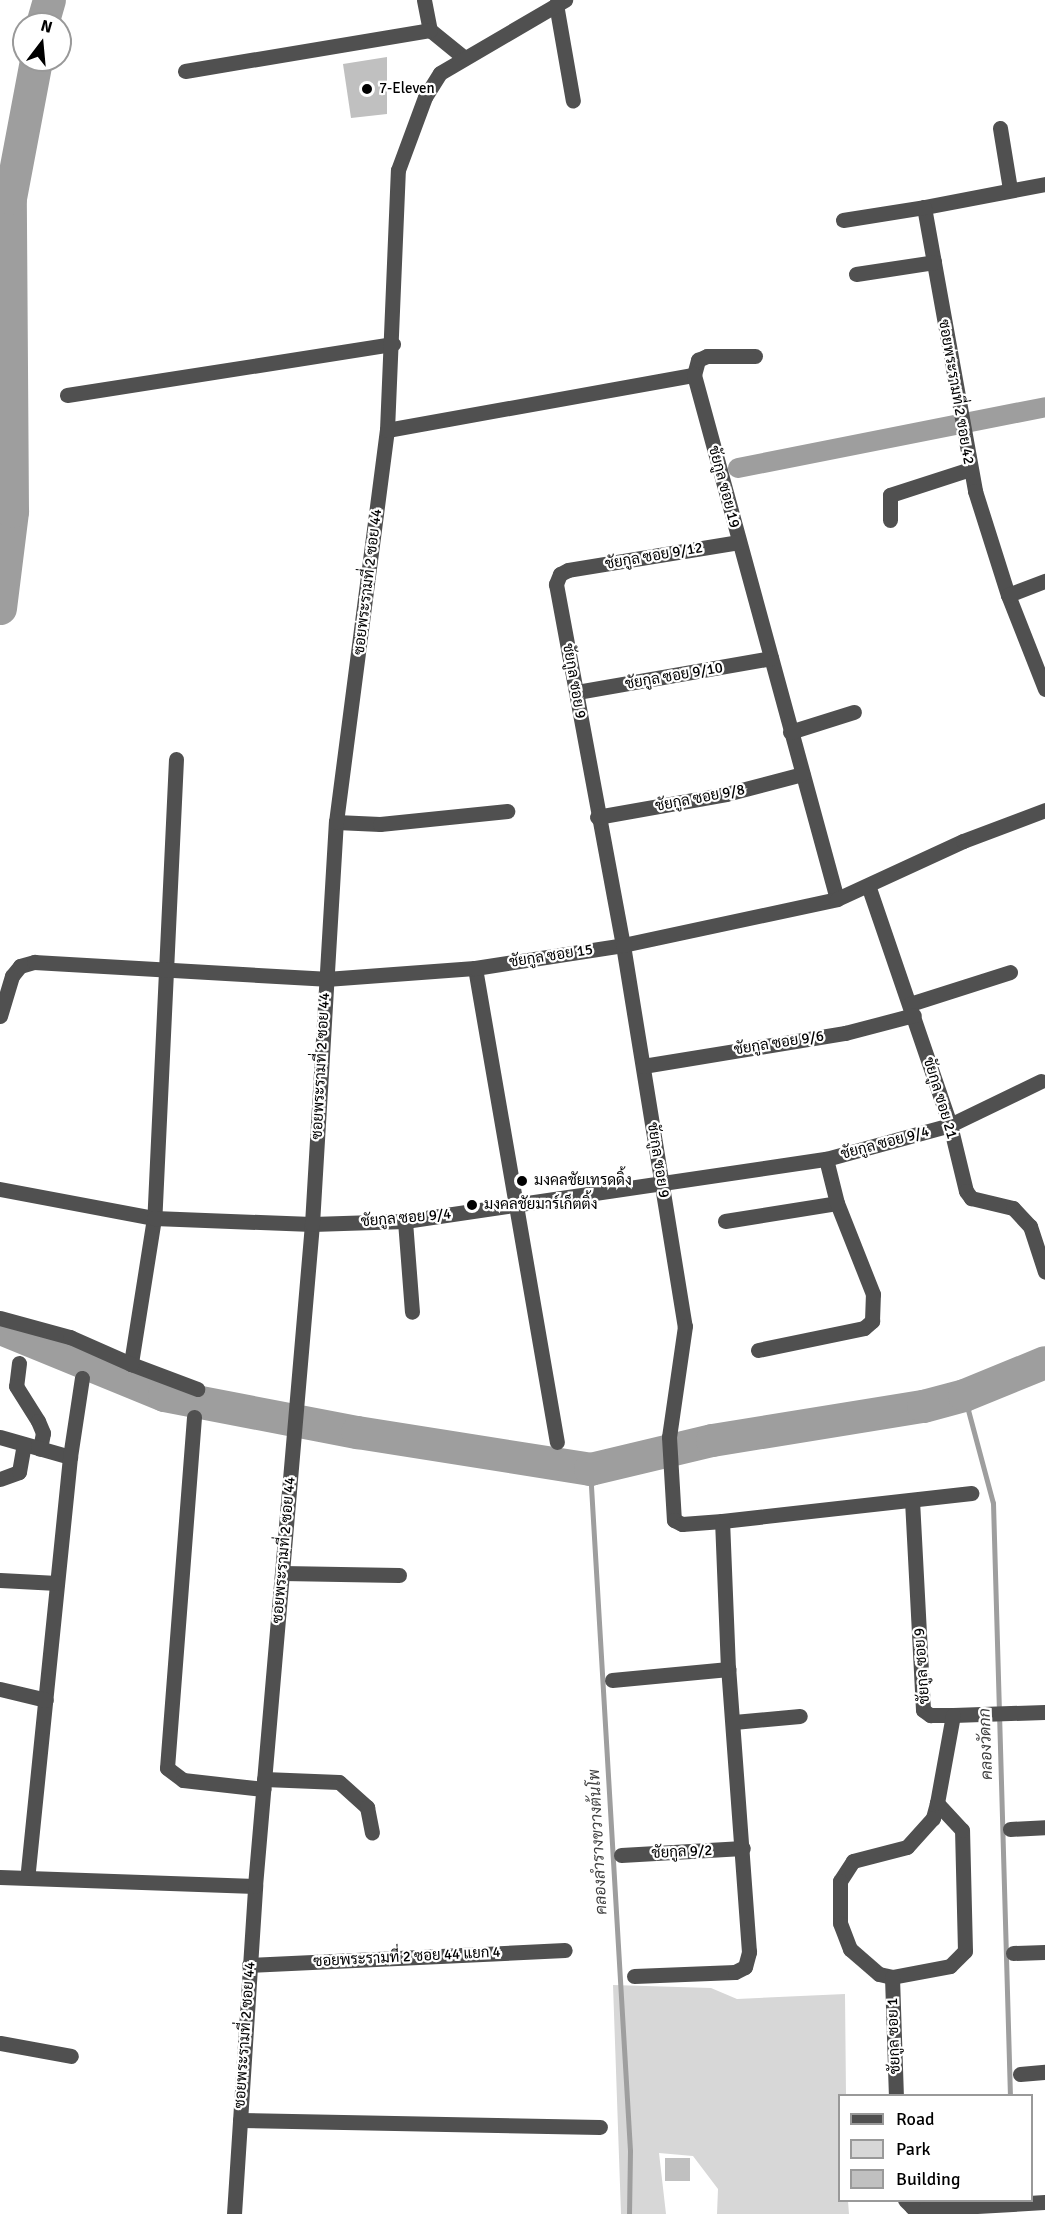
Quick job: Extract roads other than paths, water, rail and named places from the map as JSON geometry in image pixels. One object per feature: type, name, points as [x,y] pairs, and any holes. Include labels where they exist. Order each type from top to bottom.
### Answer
[{"type":"street","points":[[424,0],[430,30],[462,56]]},
{"type":"street","points":[[561,2],[573,101]]},
{"type":"street","name":"ซอยพระรามที่ 2 ซอย 44","points":[[234,2214],[255,1886],[312,1224],[336,822],[387,430],[393,344],[398,170],[424,97],[440,73],[462,56],[561,2]]},
{"type":"street","points":[[185,71],[430,30]]},
{"type":"street","points":[[1000,128],[1010,189]]},
{"type":"street","points":[[843,220],[1045,184]]},
{"type":"street","name":"ซอยพระรามที่ 2 ซอย 42","points":[[924,207],[970,469],[1008,595],[1045,688]]},
{"type":"street","points":[[856,274],[934,262]]},
{"type":"street","points":[[67,395],[393,344]]},
{"type":"street","points":[[387,430],[693,375],[698,360],[707,356],[755,356]]},
{"type":"street","name":"ชัยกูล ซอย 19","points":[[693,375],[837,899]]},
{"type":"street","points":[[890,520],[890,495],[970,469]]},
{"type":"street","name":"ชัยกูล ซอย 9/12","points":[[568,570],[739,542]]},
{"type":"street","name":"ชัยกูล ซอย 9","points":[[568,570],[560,574],[556,584],[577,693],[597,818],[623,945],[685,1337],[669,1437],[669,1474],[674,1520],[682,1524],[722,1521],[971,1493]]},
{"type":"street","points":[[1008,595],[1045,581]]},
{"type":"street","name":"ชัยกูล ซอย 9/10","points":[[577,693],[771,658]]},
{"type":"street","points":[[790,732],[854,712]]},
{"type":"street","points":[[131,1364],[154,1218],[164,971],[176,759]]},
{"type":"street","name":"ชัยกูล ซอย 9/8","points":[[597,818],[726,794],[802,774]]},
{"type":"street","name":"ชัยกูล ซอย 15","points":[[0,1016],[12,976],[20,966],[34,962],[326,979],[475,968],[623,945],[837,899],[869,888],[963,841],[1045,810]]},
{"type":"street","points":[[336,822],[380,824],[507,812]]},
{"type":"street","name":"ชัยกูล ซอย 21","points":[[869,888],[950,1125],[966,1191],[971,1198],[1013,1208],[1030,1226],[1045,1272]]},
{"type":"street","points":[[475,968],[557,1442]]},
{"type":"street","name":"ชัยกูล ซอย 9/6","points":[[643,1066],[845,1033],[1010,972]]},
{"type":"street","name":"ชัยกูล ซอย 9/4","points":[[0,1189],[154,1218],[312,1224],[405,1221],[826,1159],[950,1125],[1041,1081]]},
{"type":"street","points":[[758,1350],[864,1328],[872,1321],[873,1294],[837,1203],[826,1159]]},
{"type":"street","points":[[725,1221],[837,1203]]},
{"type":"street","points":[[405,1221],[412,1312]]},
{"type":"street","points":[[0,1318],[69,1337],[197,1389]]},
{"type":"street","points":[[20,1363],[16,1386],[43,1433],[40,1449]]},
{"type":"street","points":[[27,1877],[70,1457],[82,1378]]},
{"type":"street","points":[[194,1417],[167,1768],[183,1780],[264,1784],[339,1782],[367,1807],[372,1833]]},
{"type":"street","points":[[0,1437],[70,1457]]},
{"type":"street","points":[[0,1479],[19,1472],[24,1444]]},
{"type":"street","name":"ชัยกูล ซอย 9","points":[[912,1500],[923,1710],[930,1715],[1045,1712]]},
{"type":"street","points":[[634,1976],[735,1972],[745,1967],[749,1952],[734,1722],[728,1669],[722,1521]]},
{"type":"street","points":[[282,1573],[399,1575]]},
{"type":"street","points":[[0,1580],[57,1583]]},
{"type":"street","points":[[612,1680],[728,1669]]},
{"type":"street","points":[[0,1689],[45,1700]]},
{"type":"street","points":[[938,1803],[962,1830],[965,1951],[950,1966],[892,1977],[866,1966],[850,1948],[840,1923],[840,1881],[853,1861],[907,1847],[933,1818],[938,1803],[953,1715]]},
{"type":"street","points":[[734,1722],[800,1716]]},
{"type":"street","points":[[1010,1829],[1045,1827]]},
{"type":"street","name":"ชัยกูล 9/2","points":[[621,1855],[743,1848]]},
{"type":"street","points":[[0,1877],[255,1886]]},
{"type":"street","name":"ซอยพระรามที่ 2 ซอย 44 แยก 4","points":[[249,1965],[565,1950]]},
{"type":"street","points":[[1013,1953],[1045,1952]]},
{"type":"street","name":"ชัยกูล ซอย 1","points":[[892,1977],[896,2094]]},
{"type":"street","points":[[0,2043],[71,2056]]},
{"type":"street","points":[[1020,2074],[1045,2072]]},
{"type":"street","points":[[240,2120],[600,2127]]},
{"type":"street","points":[[907,2202],[912,2207],[925,2209],[1038,2203]]},
{"type":"waterway","points":[[46,12],[49,0]]},
{"type":"waterway","points":[[0,608],[12,511],[10,198],[34,72]]},
{"type":"waterway","points":[[738,468],[1045,407]]},
{"type":"waterway","points":[[0,1328],[164,1395],[357,1432],[590,1469],[712,1440],[923,1406],[964,1395],[1045,1362]]},
{"type":"waterway","name":"คลองวัดกก","points":[[964,1395],[993,1503],[1010,2094]]},
{"type":"waterway","name":"คลองลำรางขวางต้นโพ","points":[[590,1469],[630,2151],[629,2214]]},
{"type":"place","name":"7-Eleven","points":[[367,89]]},
{"type":"place","name":"มงคลชัยเทรดดิ้ง","points":[[522,1181]]},
{"type":"place","name":"มงคลชัยมาร์เก็ตติ้ง","points":[[472,1205]]}]
